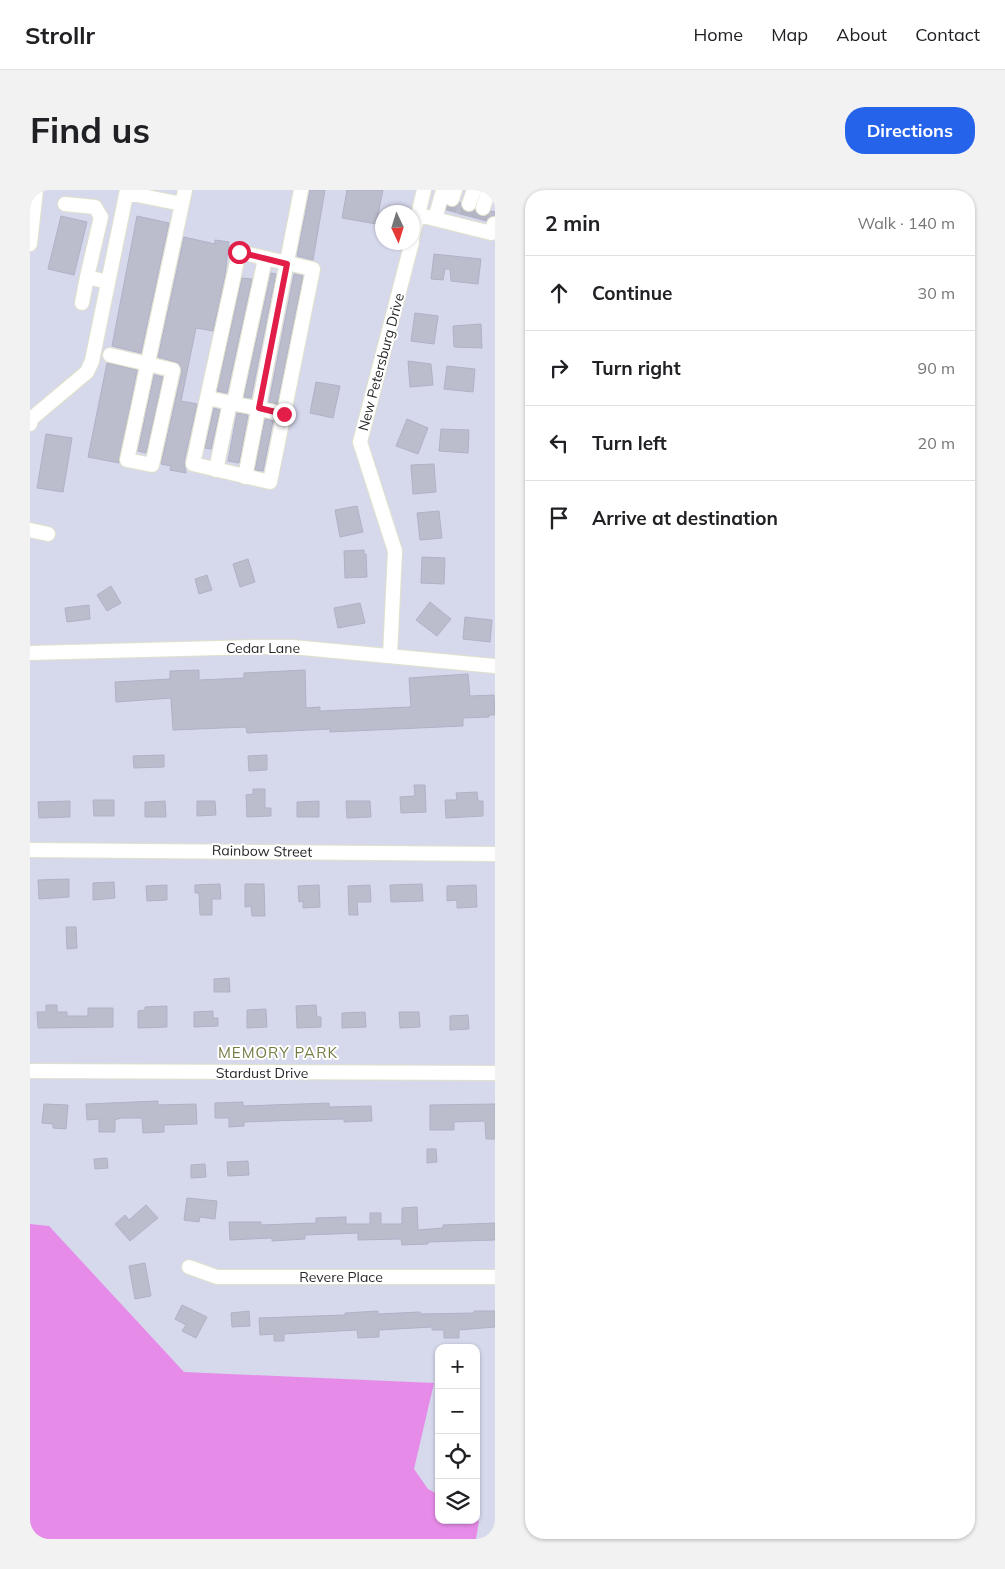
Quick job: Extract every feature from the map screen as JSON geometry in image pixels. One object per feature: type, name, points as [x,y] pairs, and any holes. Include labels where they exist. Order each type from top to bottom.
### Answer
[{"type":"street","points":[[30,244],[36,190]]},
{"type":"street","points":[[110,355],[147,363],[173,370],[152,465],[127,460],[147,363],[186,190]]},
{"type":"street","points":[[245,477],[301,190]]},
{"type":"street","name":"New Petersburg Drive","points":[[420,210],[424,190]]},
{"type":"street","points":[[30,424],[31,419],[87,372],[92,361],[127,191],[182,204]]},
{"type":"street","points":[[65,204],[95,207],[101,217],[82,302]]},
{"type":"street","points":[[420,215],[471,207]]},
{"type":"street","points":[[101,217],[121,222]]},
{"type":"street","name":"New Petersburg Drive","points":[[390,656],[395,551],[360,442],[410,250]]},
{"type":"street","points":[[239,252],[265,259],[313,269],[270,482],[193,464],[239,252]]},
{"type":"street","points":[[216,470],[265,259]]},
{"type":"street","points":[[87,277],[108,282]]},
{"type":"street","points":[[206,398],[284,414]]},
{"type":"street","points":[[30,530],[48,534]]},
{"type":"street","name":"Cedar Lane","points":[[30,653],[292,647],[495,666]]},
{"type":"street","name":"Rainbow Street","points":[[30,850],[495,854]]},
{"type":"street","name":"Stardust Drive","points":[[30,1071],[495,1074]]},
{"type":"street","name":"Revere Place","points":[[189,1267],[217,1277],[495,1277]]},
{"type":"shaded area","points":[[30,1224],[49,1226],[184,1372],[434,1383],[414,1469],[428,1489],[435,1493],[435,1524],[478,1524],[476,1539],[30,1539]]},
{"type":"building","points":[[310,190],[325,190],[313,260],[297,256]]},
{"type":"building","points":[[347,190],[383,190],[380,205],[375,205],[375,224],[342,218]]},
{"type":"building","points":[[460,202],[462,209],[466,212],[475,211],[484,217],[491,211],[495,212],[495,216],[489,217],[486,221],[447,210],[448,206],[454,207]]},
{"type":"building","points":[[61,216],[87,222],[74,275],[48,269]]},
{"type":"building","points":[[137,216],[169,223],[141,353],[112,346]]},
{"type":"building","points":[[184,237],[215,244],[215,240],[229,242],[225,275],[213,331],[196,328],[181,401],[197,404],[184,462],[186,473],[170,470],[171,466],[161,464],[182,371],[179,363],[158,357]]},
{"type":"building","points":[[434,254],[481,259],[478,284],[451,281],[450,269],[445,269],[443,280],[431,279]]},
{"type":"building","points":[[271,273],[276,274],[251,398],[244,397]]},
{"type":"building","points":[[294,274],[303,276],[277,404],[269,402]]},
{"type":"building","points":[[242,278],[252,279],[227,393],[217,391]]},
{"type":"building","points":[[415,313],[438,316],[434,344],[411,341]]},
{"type":"building","points":[[481,324],[482,348],[454,347],[453,326]]},
{"type":"building","points":[[408,361],[431,364],[433,385],[410,387]]},
{"type":"building","points":[[107,363],[137,370],[119,463],[88,457]]},
{"type":"building","points":[[447,366],[475,369],[473,392],[444,389]]},
{"type":"building","points":[[154,375],[163,377],[146,453],[138,451]]},
{"type":"building","points":[[316,382],[340,386],[333,418],[310,413]]},
{"type":"building","points":[[214,408],[220,410],[211,449],[205,448]]},
{"type":"building","points":[[237,413],[248,415],[239,463],[228,461]]},
{"type":"building","points":[[265,419],[273,421],[263,471],[255,470]]},
{"type":"building","points":[[407,419],[428,428],[418,454],[396,446]]},
{"type":"building","points":[[441,429],[469,430],[468,453],[439,451]]},
{"type":"building","points":[[46,434],[72,438],[63,492],[37,488]]},
{"type":"building","points":[[434,464],[436,492],[413,494],[411,465]]},
{"type":"building","points":[[357,506],[363,532],[340,537],[335,510]]},
{"type":"building","points":[[439,511],[442,538],[420,540],[417,513]]},
{"type":"building","points":[[364,550],[364,554],[366,554],[367,577],[345,578],[344,551]]},
{"type":"building","points":[[422,557],[445,558],[444,584],[421,583]]},
{"type":"building","points":[[248,559],[255,582],[240,587],[233,564]]},
{"type":"building","points":[[207,575],[212,590],[199,594],[195,579]]},
{"type":"building","points":[[111,586],[121,603],[107,611],[97,595]]},
{"type":"building","points":[[430,602],[451,619],[437,636],[416,620]]},
{"type":"building","points":[[360,603],[365,623],[338,628],[334,608]]},
{"type":"building","points":[[89,605],[90,619],[67,622],[65,608]]},
{"type":"building","points":[[465,617],[492,620],[490,642],[463,639]]},
{"type":"building","points":[[199,670],[199,680],[244,678],[244,673],[305,670],[306,708],[320,707],[320,711],[411,707],[409,678],[468,674],[470,696],[494,695],[495,715],[463,718],[463,726],[330,732],[330,729],[247,733],[246,727],[173,730],[171,698],[116,702],[115,682],[170,679],[170,671]]},
{"type":"building","points":[[164,755],[164,767],[134,768],[133,756]]},
{"type":"building","points":[[267,755],[267,770],[249,771],[248,756]]},
{"type":"building","points":[[414,785],[425,785],[426,812],[401,813],[400,797],[415,796]]},
{"type":"building","points":[[253,789],[265,789],[265,808],[271,808],[271,816],[247,817],[246,795],[253,794]]},
{"type":"building","points":[[477,792],[478,801],[483,801],[483,816],[446,818],[445,800],[457,800],[456,793]]},
{"type":"building","points":[[93,800],[114,800],[114,816],[94,816]]},
{"type":"building","points":[[70,801],[70,817],[39,818],[38,802]]},
{"type":"building","points":[[165,801],[166,817],[145,817],[145,802]]},
{"type":"building","points":[[197,801],[215,801],[216,815],[197,816]]},
{"type":"building","points":[[319,801],[319,817],[297,817],[297,802]]},
{"type":"building","points":[[346,801],[370,801],[371,817],[347,818]]},
{"type":"building","points":[[69,879],[69,897],[39,899],[38,880]]},
{"type":"building","points":[[114,882],[115,898],[93,900],[93,883]]},
{"type":"building","points":[[220,884],[221,899],[212,899],[212,915],[200,915],[199,893],[195,893],[195,885]]},
{"type":"building","points":[[245,884],[264,884],[265,916],[252,916],[251,906],[245,907]]},
{"type":"building","points":[[422,884],[423,901],[391,902],[390,885]]},
{"type":"building","points":[[167,885],[167,900],[147,901],[146,886]]},
{"type":"building","points":[[319,885],[320,907],[303,908],[303,901],[299,902],[298,886]]},
{"type":"building","points":[[370,885],[371,902],[357,902],[358,915],[349,915],[348,886]]},
{"type":"building","points":[[476,885],[477,907],[457,908],[457,900],[447,901],[447,886]]},
{"type":"building","points":[[66,927],[76,927],[77,948],[67,949]]},
{"type":"building","points":[[229,978],[230,992],[214,992],[214,979]]},
{"type":"building","points":[[46,1005],[57,1005],[57,1012],[67,1012],[67,1016],[88,1016],[88,1008],[113,1008],[113,1027],[38,1028],[37,1012],[46,1012]]},
{"type":"building","points":[[316,1005],[317,1017],[321,1017],[321,1027],[297,1028],[296,1006]]},
{"type":"building","points":[[167,1006],[167,1027],[138,1028],[138,1011],[145,1010],[145,1007]]},
{"type":"building","points":[[266,1009],[267,1027],[247,1028],[247,1010]]},
{"type":"building","points":[[213,1011],[213,1018],[218,1018],[218,1026],[194,1027],[194,1012]]},
{"type":"building","points":[[365,1012],[366,1027],[342,1028],[342,1013]]},
{"type":"building","points":[[399,1012],[419,1012],[420,1027],[400,1028]]},
{"type":"building","points":[[468,1015],[469,1029],[450,1030],[450,1016]]},
{"type":"building","points":[[158,1101],[158,1105],[196,1104],[197,1124],[164,1125],[164,1132],[143,1133],[142,1118],[121,1118],[115,1120],[115,1132],[99,1132],[99,1119],[87,1120],[86,1104]]},
{"type":"building","points":[[243,1102],[243,1106],[329,1103],[329,1107],[371,1106],[372,1121],[344,1122],[344,1119],[244,1122],[244,1126],[229,1127],[229,1118],[215,1118],[215,1103]]},
{"type":"building","points":[[44,1104],[68,1105],[66,1129],[53,1128],[53,1124],[42,1123]]},
{"type":"building","points":[[495,1104],[495,1139],[486,1139],[485,1121],[454,1122],[454,1130],[430,1130],[430,1105]]},
{"type":"building","points":[[427,1149],[436,1149],[437,1162],[427,1163]]},
{"type":"building","points":[[107,1158],[108,1168],[95,1169],[94,1159]]},
{"type":"building","points":[[248,1161],[249,1175],[228,1176],[227,1162]]},
{"type":"building","points":[[205,1164],[206,1177],[191,1178],[191,1165]]},
{"type":"building","points":[[187,1198],[217,1201],[215,1219],[200,1217],[199,1222],[184,1220]]},
{"type":"building","points":[[146,1205],[158,1218],[130,1241],[115,1224],[125,1215],[129,1220]]},
{"type":"building","points":[[417,1207],[418,1230],[443,1228],[443,1225],[495,1223],[495,1240],[428,1242],[428,1244],[402,1245],[401,1239],[358,1240],[358,1233],[305,1235],[305,1239],[272,1241],[272,1238],[230,1240],[229,1222],[261,1222],[261,1225],[316,1223],[316,1218],[346,1217],[346,1224],[370,1224],[370,1213],[381,1213],[381,1224],[401,1224],[402,1208]]},
{"type":"building","points":[[145,1263],[151,1296],[135,1299],[129,1266]]},
{"type":"building","points":[[182,1305],[207,1317],[196,1338],[182,1331],[186,1325],[175,1319]]},
{"type":"building","points":[[249,1311],[250,1326],[232,1327],[231,1313]]},
{"type":"building","points":[[378,1311],[378,1314],[420,1312],[421,1314],[495,1311],[495,1327],[459,1330],[459,1338],[444,1338],[444,1330],[432,1330],[432,1327],[379,1330],[379,1337],[358,1338],[357,1330],[284,1334],[284,1341],[274,1341],[274,1334],[260,1335],[259,1318],[345,1315],[345,1313]]},
{"type":"tunnel","points":[[449,211],[452,199]]},
{"type":"tunnel","points":[[467,216],[469,204]]},
{"type":"tunnel","points":[[480,219],[483,208]]},
{"type":"district","name":"MEMORY PARK","points":[[278,1052]]},
{"type":"route","points":[[239,252],[287,264],[259,408],[284,414]]}]
